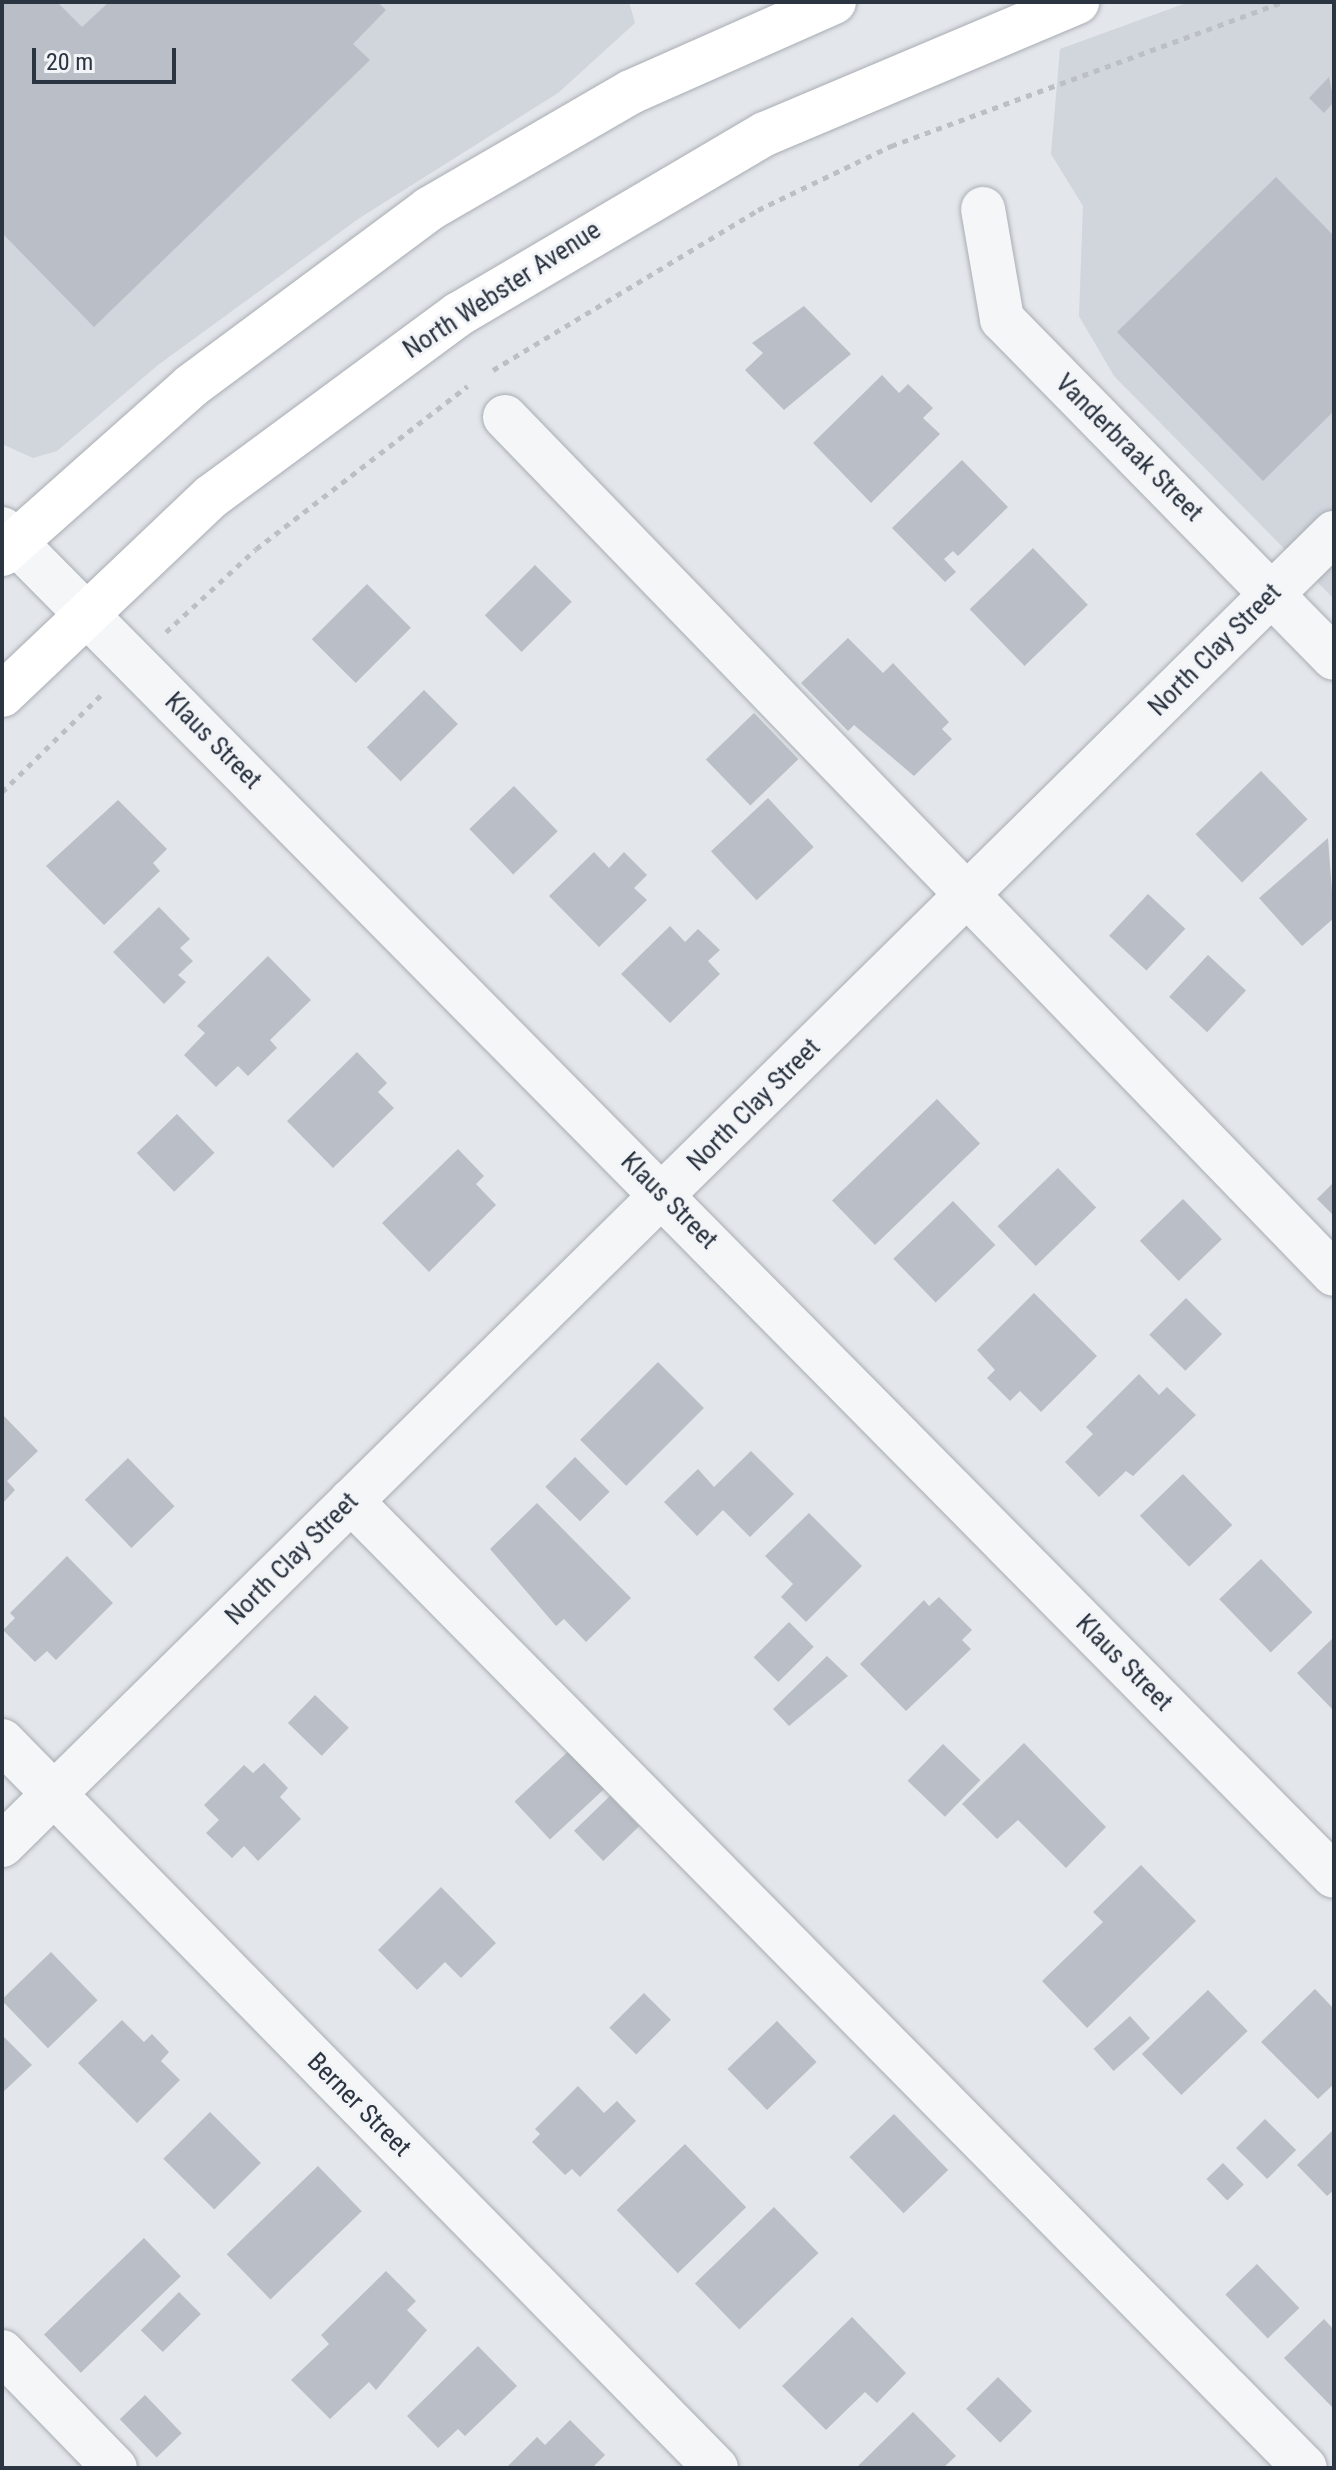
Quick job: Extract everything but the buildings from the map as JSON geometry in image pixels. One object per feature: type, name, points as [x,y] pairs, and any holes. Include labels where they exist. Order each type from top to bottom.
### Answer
[{"type":"main road","points":[[6,542],[191,386],[429,209],[631,92],[834,2]]},
{"type":"main road","name":"North Webster Avenue","points":[[2,695],[85,613],[279,442],[548,257],[804,115],[1077,2]]},
{"type":"street","name":"Vanderbraak Street","points":[[983,209],[1002,319],[1334,658]]},
{"type":"street","points":[[505,417],[1334,1274]]},
{"type":"street","name":"North Clay Street","points":[[2,1845],[1334,533]]},
{"type":"street","name":"Klaus Street","points":[[6,542],[135,663],[1334,1876]]},
{"type":"street","points":[[351,1501],[1305,2468]]},
{"type":"street","name":"Berner Street","points":[[2,1741],[716,2468]]},
{"type":"street","points":[[2,2352],[115,2468]]},
{"type":"path","points":[[2,792],[256,549],[468,386],[758,210],[905,141],[1283,2]]},
{"type":"shaded area","points":[[2,2],[629,2],[635,23],[558,93],[358,219],[158,365],[57,451],[33,458],[2,444]]},
{"type":"shaded area","points":[[1189,2],[1334,2],[1334,599],[1114,376],[1079,316],[1083,206],[1051,154],[1060,49]]}]
